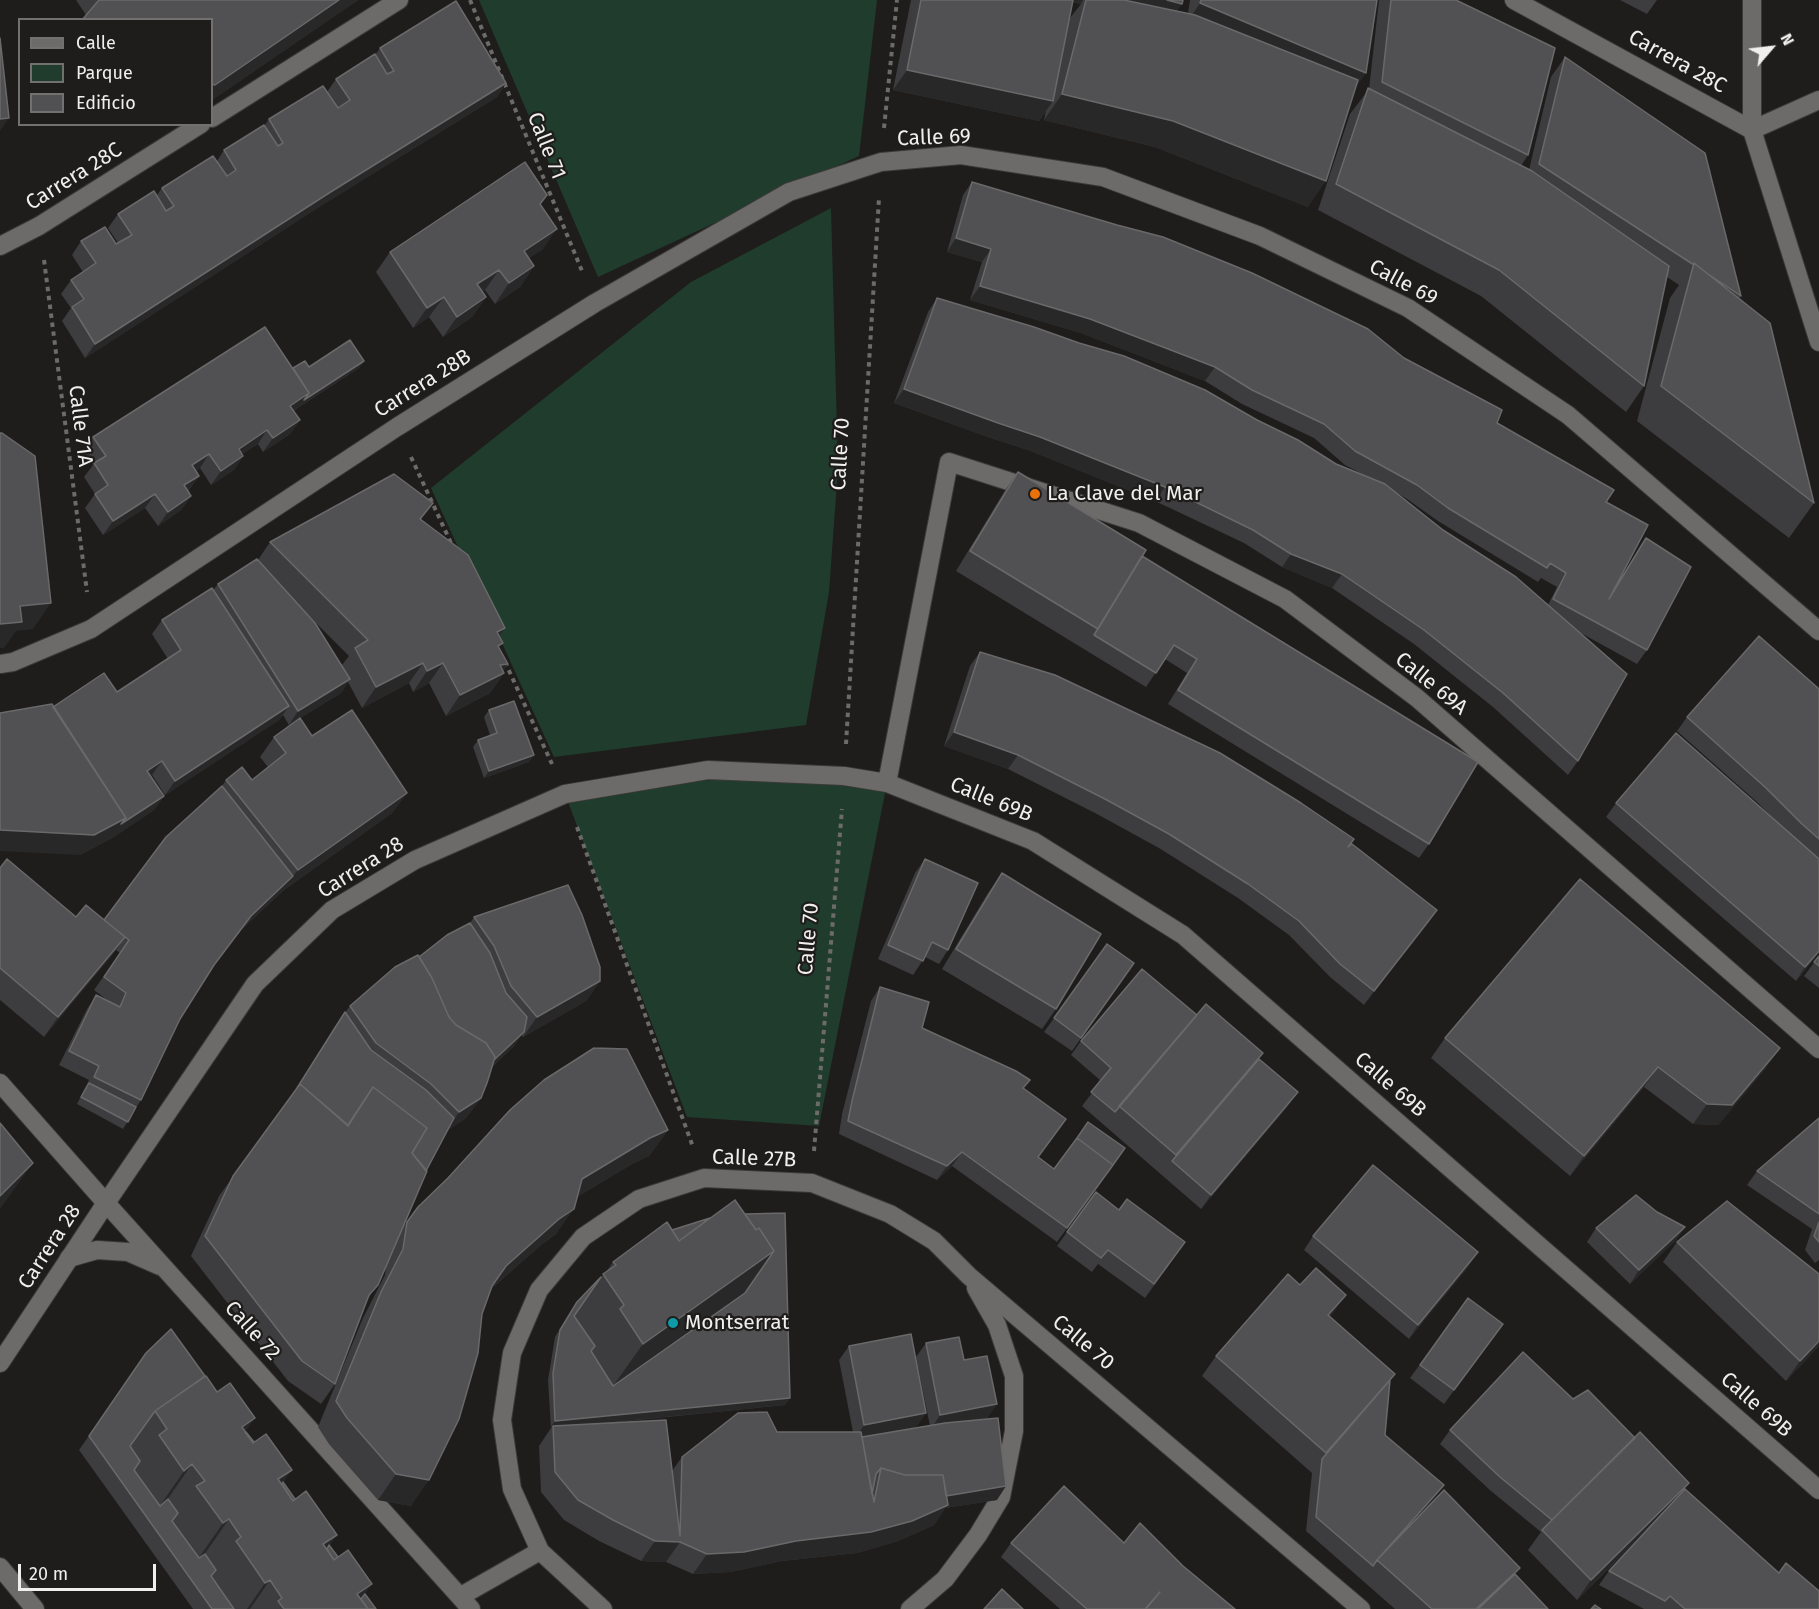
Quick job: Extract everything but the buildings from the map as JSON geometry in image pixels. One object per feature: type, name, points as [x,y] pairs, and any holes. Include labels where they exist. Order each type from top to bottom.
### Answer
[{"type":"street","points":[[213,117],[399,0]]},
{"type":"street","name":"Carrera 28C","points":[[1514,0],[1752,130]]},
{"type":"street","points":[[1752,0],[1752,130],[1819,342]]},
{"type":"street","points":[[1752,130],[1819,100]]},
{"type":"street","name":"Carrera 28C","points":[[0,246],[39,226],[198,126]]},
{"type":"street","name":"Calle 69","points":[[881,162],[961,155],[1103,177],[1260,236],[1408,308],[1568,415],[1819,631]]},
{"type":"street","name":"Carrera 28B","points":[[0,664],[13,662],[92,629],[397,426],[595,303],[789,192],[881,162]]},
{"type":"street","name":"Calle 69A","points":[[887,783],[949,462],[1139,522],[1286,599],[1417,698],[1819,1049]]},
{"type":"street","name":"Carrera 28","points":[[0,1363],[255,984],[332,910],[415,860],[565,794],[708,770],[844,776],[887,783]]},
{"type":"street","name":"Calle 69B","points":[[887,783],[1033,841],[1183,935],[1819,1490]]},
{"type":"street","name":"Calle 72","points":[[0,1083],[466,1602]]},
{"type":"street","name":"Calle 27B","points":[[540,1551],[512,1489],[502,1420],[512,1353],[539,1290],[583,1238],[639,1199],[704,1178],[812,1183]]},
{"type":"street","name":"Calle 70","points":[[812,1183],[890,1214],[933,1241],[969,1276],[1361,1609]]},
{"type":"street","points":[[69,1258],[97,1250],[128,1252],[164,1267]]},
{"type":"street","points":[[910,1609],[945,1579],[978,1535],[1001,1497],[1014,1431],[1014,1376],[997,1324],[969,1276]]},
{"type":"street","points":[[466,1602],[540,1551],[603,1609]]},
{"type":"street","points":[[0,1567],[35,1609]]},
{"type":"path","name":"Calle 71","points":[[470,0],[595,303]]},
{"type":"path","name":"Calle 70","points":[[812,1183],[844,776],[881,162],[897,0]]},
{"type":"path","name":"Calle 71A","points":[[39,226],[92,629]]},
{"type":"green space","points":[[479,0],[877,0],[859,156],[598,277]]},
{"type":"green space","points":[[831,208],[838,468],[829,592],[806,725],[554,757],[431,488],[691,282]]},
{"type":"green space","points":[[722,779],[887,783],[819,1126],[687,1117],[565,794]]},
{"type":"place","name":"La Clave del Mar","points":[[1035,494]]},
{"type":"place","name":"Montserrat","points":[[673,1323]]}]
